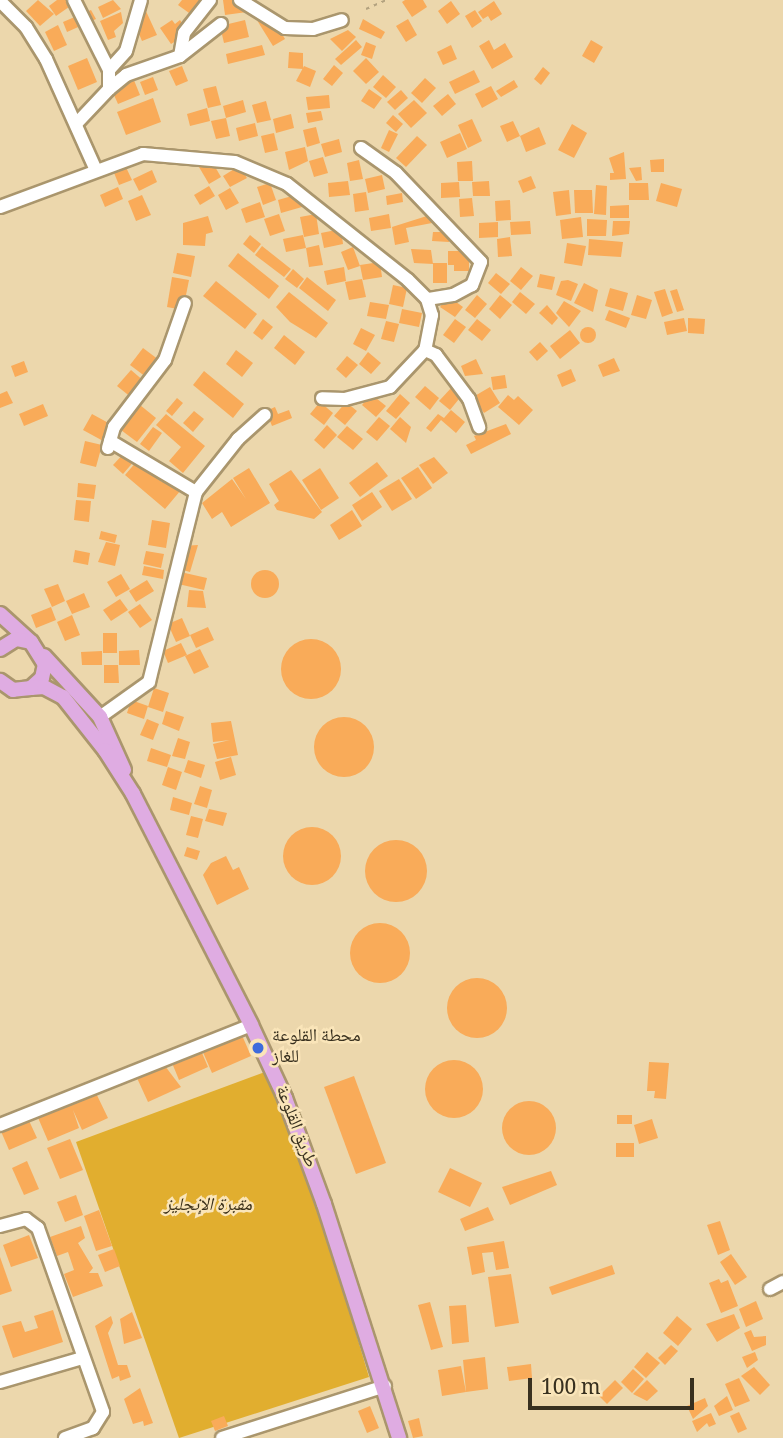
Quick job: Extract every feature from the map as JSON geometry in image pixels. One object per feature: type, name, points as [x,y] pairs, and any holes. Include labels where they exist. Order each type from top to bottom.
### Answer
[{"type":"main road","name":"طريق القلوعة","points":[[0,614],[31,642],[100,718],[133,794],[251,1024],[289,1110],[386,1387],[399,1438]]},
{"type":"main road","points":[[0,649],[16,639],[31,642]]},
{"type":"main road","points":[[0,681],[6,691],[31,688],[42,678],[44,656]]},
{"type":"main road","name":"طريق القلوعة","points":[[31,688],[44,687],[63,697],[133,794]]},
{"type":"street","points":[[74,0],[109,70],[109,89]]},
{"type":"street","points":[[109,70],[126,51],[141,0]]},
{"type":"street","points":[[180,56],[184,33],[210,0]]},
{"type":"street","points":[[240,0],[285,28],[313,29],[342,20]]},
{"type":"street","points":[[0,1],[26,27],[46,59],[96,170]]},
{"type":"street","points":[[76,124],[126,75],[180,56],[220,24]]},
{"type":"street","points":[[361,148],[396,173],[481,262],[472,285],[453,295],[427,299]]},
{"type":"street","points":[[0,207],[144,154],[235,162],[287,184],[427,299],[432,315],[425,350],[390,387],[345,398],[322,398]]},
{"type":"street","points":[[185,303],[165,360],[114,427],[109,444],[196,492]]},
{"type":"street","points":[[425,350],[436,355],[469,399],[479,427]]},
{"type":"street","points":[[100,718],[149,682],[196,492],[238,439],[265,415]]},
{"type":"street","points":[[0,1125],[251,1024]]},
{"type":"street","points":[[0,1226],[26,1219],[38,1228],[82,1359],[103,1412],[93,1428],[65,1438]]},
{"type":"street","points":[[770,1289],[783,1282]]},
{"type":"street","points":[[0,1382],[82,1359]]},
{"type":"street","points":[[222,1438],[386,1387]]},
{"type":"path","points":[[366,9],[386,0]]},
{"type":"green space","name":"مقبرة الإنجليز","points":[[265,1072],[321,1216],[369,1377],[179,1438],[76,1142]]},
{"type":"building","points":[[38,0],[54,14],[40,26],[26,11]]},
{"type":"building","points":[[57,0],[79,0],[56,16],[49,6]]},
{"type":"building","points":[[113,0],[121,9],[103,18],[98,7]]},
{"type":"building","points":[[182,0],[206,0],[196,18],[178,5]]},
{"type":"building","points":[[223,0],[245,0],[247,12],[225,15]]},
{"type":"building","points":[[423,0],[427,7],[412,17],[402,2]]},
{"type":"building","points":[[451,1],[460,14],[447,24],[438,11]]},
{"type":"building","points":[[494,1],[502,14],[491,21],[488,16],[483,19],[478,12]]},
{"type":"building","points":[[145,9],[157,35],[142,41],[131,15]]},
{"type":"building","points":[[91,10],[96,19],[67,32],[63,22]]},
{"type":"building","points":[[268,10],[285,39],[273,46],[255,17]]},
{"type":"building","points":[[475,10],[482,21],[472,28],[465,16]]},
{"type":"building","points":[[121,12],[123,23],[114,31],[116,37],[108,40],[100,21]]},
{"type":"building","points":[[363,19],[385,32],[381,39],[359,29]]},
{"type":"building","points":[[408,19],[417,35],[406,42],[396,26]]},
{"type":"building","points":[[172,20],[175,24],[180,20],[189,33],[171,44],[160,28]]},
{"type":"building","points":[[245,20],[249,37],[224,43],[220,26]]},
{"type":"building","points":[[58,25],[67,45],[54,51],[45,32]]},
{"type":"building","points":[[348,30],[356,37],[342,51],[330,39]]},
{"type":"building","points":[[356,40],[362,47],[341,65],[335,59]]},
{"type":"building","points":[[489,40],[494,50],[505,43],[513,57],[492,69],[479,46]]},
{"type":"building","points":[[591,40],[603,47],[594,63],[582,56]]},
{"type":"building","points":[[366,42],[376,46],[372,59],[361,55]]},
{"type":"building","points":[[262,45],[265,55],[228,64],[226,54]]},
{"type":"building","points":[[451,45],[457,59],[443,65],[437,52]]},
{"type":"building","points":[[289,52],[303,53],[303,69],[288,68]]},
{"type":"building","points":[[87,58],[97,82],[78,90],[68,66]]},
{"type":"building","points":[[366,58],[379,72],[366,84],[353,71]]},
{"type":"building","points":[[334,65],[343,73],[332,86],[323,79]]},
{"type":"building","points":[[182,66],[188,81],[176,86],[169,71]]},
{"type":"building","points":[[304,66],[316,71],[310,87],[296,81]]},
{"type":"building","points":[[543,67],[550,73],[541,85],[534,79]]},
{"type":"building","points":[[129,68],[140,95],[118,104],[106,77]]},
{"type":"building","points":[[474,70],[480,82],[455,94],[449,82]]},
{"type":"building","points":[[383,75],[396,87],[386,98],[373,87]]},
{"type":"building","points":[[153,77],[158,90],[145,95],[140,82]]},
{"type":"building","points":[[425,78],[436,88],[422,103],[411,93]]},
{"type":"building","points":[[514,80],[518,87],[501,97],[496,91]]},
{"type":"building","points":[[216,86],[221,105],[208,108],[203,89]]},
{"type":"building","points":[[491,86],[498,99],[482,108],[475,94]]},
{"type":"building","points":[[369,89],[382,98],[374,109],[361,101]]},
{"type":"building","points":[[401,90],[408,98],[395,110],[387,102]]},
{"type":"building","points":[[448,94],[456,104],[442,116],[433,106]]},
{"type":"building","points":[[329,95],[330,108],[308,110],[306,97]]},
{"type":"building","points":[[153,98],[161,122],[126,135],[117,112]]},
{"type":"building","points":[[243,100],[246,112],[226,118],[223,106]]},
{"type":"building","points":[[414,100],[427,113],[411,128],[398,114]]},
{"type":"building","points":[[266,101],[271,120],[257,123],[252,105]]},
{"type":"building","points":[[207,108],[210,121],[190,126],[187,114]]},
{"type":"building","points":[[321,111],[323,120],[308,123],[306,113]]},
{"type":"building","points":[[291,114],[294,128],[276,133],[273,119]]},
{"type":"building","points":[[393,115],[403,124],[396,132],[386,123]]},
{"type":"building","points":[[226,118],[230,136],[216,139],[211,121]]},
{"type":"building","points":[[472,119],[482,141],[468,148],[458,125]]},
{"type":"building","points":[[513,121],[520,136],[507,142],[500,126]]},
{"type":"building","points":[[255,123],[258,136],[239,141],[236,128]]},
{"type":"building","points":[[572,124],[587,133],[574,158],[558,150]]},
{"type":"building","points":[[316,127],[320,143],[307,147],[303,130]]},
{"type":"building","points":[[539,127],[546,144],[526,152],[520,136]]},
{"type":"building","points":[[389,130],[398,134],[389,152],[381,148]]},
{"type":"building","points":[[274,133],[278,150],[265,153],[261,136]]},
{"type":"building","points":[[460,133],[467,149],[447,158],[440,142]]},
{"type":"building","points":[[417,136],[427,145],[406,167],[396,158]]},
{"type":"building","points":[[339,139],[342,152],[325,157],[321,144]]},
{"type":"building","points":[[305,147],[308,161],[289,170],[285,152]]},
{"type":"building","points":[[624,152],[626,179],[610,180],[610,173],[614,173],[609,158]]},
{"type":"building","points":[[323,157],[328,173],[314,177],[309,161]]},
{"type":"building","points":[[664,159],[664,172],[651,172],[650,160]]},
{"type":"building","points":[[211,160],[221,177],[209,184],[199,167]]},
{"type":"building","points":[[359,160],[363,179],[350,181],[347,163]]},
{"type":"building","points":[[472,161],[473,181],[458,181],[457,162]]},
{"type":"building","points":[[124,163],[132,180],[119,185],[112,168]]},
{"type":"building","points":[[239,166],[247,178],[230,187],[223,176]]},
{"type":"building","points":[[641,167],[642,180],[636,181],[629,168]]},
{"type":"building","points":[[152,170],[157,182],[139,191],[133,179]]},
{"type":"building","points":[[382,175],[385,189],[368,193],[365,179]]},
{"type":"building","points":[[531,176],[536,188],[523,193],[518,181]]},
{"type":"building","points":[[348,181],[350,195],[329,197],[328,183]]},
{"type":"building","points":[[489,181],[490,196],[473,196],[472,182]]},
{"type":"building","points":[[459,182],[460,197],[441,198],[441,183]]},
{"type":"building","points":[[270,183],[276,200],[263,205],[257,187]]},
{"type":"building","points":[[629,183],[648,183],[649,200],[629,200]]},
{"type":"building","points":[[661,183],[682,189],[677,207],[656,201]]},
{"type":"building","points":[[596,185],[607,186],[606,215],[594,214]]},
{"type":"building","points":[[209,186],[215,196],[200,205],[194,195]]},
{"type":"building","points":[[118,187],[123,199],[105,207],[100,195]]},
{"type":"building","points":[[230,188],[239,203],[226,210],[218,195]]},
{"type":"building","points":[[569,190],[571,214],[556,216],[553,192]]},
{"type":"building","points":[[574,190],[592,190],[593,213],[575,213]]},
{"type":"building","points":[[366,192],[369,210],[355,212],[353,194]]},
{"type":"building","points":[[402,193],[403,202],[387,205],[386,196]]},
{"type":"building","points":[[299,194],[302,207],[281,213],[278,200]]},
{"type":"building","points":[[142,195],[151,215],[136,221],[128,201]]},
{"type":"building","points":[[472,198],[474,216],[460,217],[459,199]]},
{"type":"building","points":[[510,200],[511,220],[496,221],[495,201]]},
{"type":"building","points":[[260,202],[265,217],[246,223],[241,209]]},
{"type":"building","points":[[629,205],[629,218],[610,218],[610,206]]},
{"type":"building","points":[[279,214],[285,231],[270,236],[264,219]]},
{"type":"building","points":[[316,214],[319,234],[304,237],[300,217]]},
{"type":"building","points":[[389,214],[391,228],[371,231],[369,218]]},
{"type":"building","points":[[430,215],[432,223],[406,228],[409,242],[395,245],[392,227]]},
{"type":"building","points":[[208,216],[213,232],[206,234],[205,246],[183,245],[183,223]]},
{"type":"building","points":[[581,217],[583,237],[562,239],[560,220]]},
{"type":"building","points":[[587,219],[607,220],[606,236],[587,236]]},
{"type":"building","points":[[530,221],[531,234],[511,235],[510,222]]},
{"type":"building","points":[[613,221],[630,221],[629,234],[612,236]]},
{"type":"building","points":[[498,222],[498,237],[479,238],[479,223]]},
{"type":"building","points":[[341,229],[343,244],[324,248],[321,233]]},
{"type":"building","points":[[433,232],[449,232],[449,242],[432,241]]},
{"type":"building","points":[[250,235],[261,244],[254,253],[243,244]]},
{"type":"building","points":[[303,235],[306,248],[286,252],[283,239]]},
{"type":"building","points":[[510,237],[512,256],[498,257],[497,239]]},
{"type":"building","points":[[589,239],[623,242],[621,257],[588,255]]},
{"type":"building","points":[[567,243],[586,246],[582,266],[564,263]]},
{"type":"building","points":[[319,245],[323,265],[309,267],[306,248]]},
{"type":"building","points":[[262,246],[291,269],[284,277],[255,255]]},
{"type":"building","points":[[353,247],[360,266],[348,270],[341,252]]},
{"type":"building","points":[[411,249],[431,250],[433,264],[414,263]]},
{"type":"building","points":[[448,251],[469,251],[469,271],[454,271],[454,265],[448,265]]},
{"type":"building","points":[[177,253],[195,256],[191,277],[173,273]]},
{"type":"building","points":[[238,253],[279,286],[269,299],[228,266]]},
{"type":"building","points":[[380,262],[382,277],[363,280],[360,265]]},
{"type":"building","points":[[433,263],[447,263],[447,283],[433,283]]},
{"type":"building","points":[[344,267],[346,281],[327,285],[324,271]]},
{"type":"building","points":[[521,267],[533,276],[521,290],[510,281]]},
{"type":"building","points":[[293,269],[304,279],[297,288],[285,279]]},
{"type":"building","points":[[496,273],[510,284],[501,294],[488,283]]},
{"type":"building","points":[[540,274],[555,277],[552,290],[537,287]]},
{"type":"building","points":[[172,277],[189,280],[183,310],[167,307]]},
{"type":"building","points":[[307,277],[336,300],[328,311],[299,288]]},
{"type":"building","points":[[362,279],[366,297],[349,300],[345,282]]},
{"type":"building","points":[[568,280],[578,284],[571,301],[556,295],[561,281]]},
{"type":"building","points":[[216,281],[257,314],[245,329],[203,296]]},
{"type":"building","points":[[584,283],[598,290],[593,312],[574,303]]},
{"type":"building","points":[[393,285],[407,288],[403,307],[389,304]]},
{"type":"building","points":[[610,288],[628,293],[623,311],[605,306]]},
{"type":"building","points":[[665,289],[673,313],[662,317],[654,292]]},
{"type":"building","points":[[677,289],[684,310],[677,312],[670,291]]},
{"type":"building","points":[[289,292],[328,323],[316,338],[290,322],[276,307]]},
{"type":"building","points":[[520,292],[535,304],[526,314],[512,302]]},
{"type":"building","points":[[477,295],[487,304],[475,318],[465,310]]},
{"type":"building","points":[[500,295],[512,305],[500,319],[489,309]]},
{"type":"building","points":[[637,295],[652,300],[646,319],[631,315]]},
{"type":"building","points":[[448,296],[463,307],[455,317],[440,307]]},
{"type":"building","points":[[564,301],[581,311],[569,327],[556,313]]},
{"type":"building","points":[[370,302],[389,305],[386,319],[367,316]]},
{"type":"building","points":[[547,305],[558,318],[552,325],[539,313]]},
{"type":"building","points":[[402,309],[422,313],[419,327],[399,323]]},
{"type":"building","points":[[609,310],[630,318],[626,328],[605,320]]},
{"type":"building","points":[[684,318],[687,331],[667,335],[664,322]]},
{"type":"building","points":[[688,318],[705,319],[704,334],[688,333]]},
{"type":"building","points":[[263,319],[273,327],[262,340],[253,333]]},
{"type":"building","points":[[455,319],[466,327],[454,343],[443,335]]},
{"type":"building","points":[[477,319],[491,330],[482,341],[468,330]]},
{"type":"building","points":[[386,321],[399,324],[394,342],[381,339]]},
{"type":"building","points":[[585,327],[591,327],[596,335],[594,341],[585,343],[580,338],[580,332]]},
{"type":"building","points":[[361,328],[375,335],[366,351],[353,344]]},
{"type":"building","points":[[570,330],[580,343],[560,359],[550,346]]},
{"type":"building","points":[[284,335],[305,352],[295,365],[274,348]]},
{"type":"building","points":[[540,342],[548,351],[537,361],[529,352]]},
{"type":"building","points":[[143,348],[163,363],[150,380],[130,365]]},
{"type":"building","points":[[236,350],[253,363],[242,377],[226,364]]},
{"type":"building","points":[[368,352],[381,363],[371,374],[359,364]]},
{"type":"building","points":[[347,356],[358,365],[346,378],[336,369]]},
{"type":"building","points":[[614,358],[620,371],[603,377],[598,365]]},
{"type":"building","points":[[476,359],[483,374],[465,376],[461,366]]},
{"type":"building","points":[[24,361],[28,372],[15,377],[11,366]]},
{"type":"building","points":[[571,369],[576,381],[562,387],[557,375]]},
{"type":"building","points":[[131,370],[145,382],[132,398],[117,386]]},
{"type":"building","points":[[204,371],[244,404],[233,418],[193,385]]},
{"type":"building","points":[[505,375],[507,388],[493,390],[491,377]]},
{"type":"building","points":[[425,386],[439,398],[430,410],[415,397]]},
{"type":"building","points":[[453,386],[463,394],[450,410],[439,401]]},
{"type":"building","points":[[490,387],[500,403],[484,413],[473,397]]},
{"type":"building","points":[[7,391],[13,403],[0,408],[0,394]]},
{"type":"building","points":[[371,394],[386,406],[376,417],[362,405]]},
{"type":"building","points":[[400,394],[410,403],[396,419],[386,411]]},
{"type":"building","points":[[508,395],[514,400],[518,396],[533,410],[519,425],[498,407]]},
{"type":"building","points":[[177,398],[183,403],[172,416],[166,411]]},
{"type":"building","points":[[320,402],[333,413],[324,425],[310,414]]},
{"type":"building","points":[[346,402],[357,411],[345,425],[334,416]]},
{"type":"building","points":[[43,404],[48,416],[24,426],[19,414]]},
{"type":"building","points":[[140,405],[156,418],[137,442],[121,430]]},
{"type":"building","points":[[275,407],[278,414],[289,410],[292,418],[272,426],[266,411]]},
{"type":"building","points":[[451,410],[465,422],[456,433],[441,420],[431,432],[426,428],[438,414],[444,418]]},
{"type":"building","points":[[194,411],[204,419],[193,432],[183,423]]},
{"type":"building","points":[[92,414],[114,426],[105,442],[83,430]]},
{"type":"building","points":[[166,414],[205,446],[183,473],[169,461],[181,447],[156,425]]},
{"type":"building","points":[[379,417],[390,426],[377,441],[366,432]]},
{"type":"building","points":[[400,417],[411,427],[406,443],[390,429]]},
{"type":"building","points":[[506,424],[511,434],[471,454],[466,445],[476,440],[474,436]]},
{"type":"building","points":[[327,425],[337,435],[324,449],[314,440]]},
{"type":"building","points":[[347,426],[363,439],[353,450],[337,437]]},
{"type":"building","points":[[153,427],[162,433],[149,451],[140,444]]},
{"type":"building","points":[[85,441],[102,445],[96,467],[80,463]]},
{"type":"building","points":[[126,451],[136,459],[123,474],[113,465]]},
{"type":"building","points":[[434,457],[448,473],[433,484],[419,465]]},
{"type":"building","points":[[137,461],[162,482],[171,472],[186,484],[165,509],[125,475]]},
{"type":"building","points":[[377,462],[388,476],[360,497],[349,483]]},
{"type":"building","points":[[418,467],[432,488],[416,499],[401,478]]},
{"type":"building","points":[[249,468],[270,503],[231,527],[222,512],[212,519],[202,503],[232,479],[246,499],[233,478]]},
{"type":"building","points":[[320,468],[339,498],[321,510],[302,480]]},
{"type":"building","points":[[291,470],[322,512],[314,519],[277,510],[274,505],[279,501],[269,484]]},
{"type":"building","points":[[399,479],[412,499],[392,511],[379,491]]},
{"type":"building","points":[[78,483],[96,485],[94,499],[77,497]]},
{"type":"building","points":[[372,492],[382,507],[362,521],[352,505]]},
{"type":"building","points":[[76,500],[91,501],[89,522],[74,520]]},
{"type":"building","points":[[352,510],[362,526],[339,540],[330,525]]},
{"type":"building","points":[[152,520],[170,523],[166,548],[148,545]]},
{"type":"building","points":[[101,531],[117,535],[115,543],[99,539]]},
{"type":"building","points":[[106,542],[120,545],[115,566],[98,562]]},
{"type":"building","points":[[198,545],[190,572],[176,568],[182,546]]},
{"type":"building","points":[[75,550],[90,553],[88,565],[73,562]]},
{"type":"building","points":[[146,551],[164,554],[161,568],[143,564]]},
{"type":"building","points":[[144,566],[164,570],[163,579],[142,575]]},
{"type":"building","points":[[265,570],[275,574],[279,584],[275,594],[265,598],[255,594],[251,584],[255,574]]},
{"type":"building","points":[[176,571],[207,578],[204,590],[174,583]]},
{"type":"building","points":[[121,574],[130,589],[116,597],[107,582]]},
{"type":"building","points":[[147,580],[154,591],[136,602],[129,591]]},
{"type":"building","points":[[58,584],[65,601],[52,607],[44,589]]},
{"type":"building","points":[[189,590],[203,591],[206,608],[187,607]]},
{"type":"building","points":[[84,593],[90,607],[72,614],[66,601]]},
{"type":"building","points":[[120,599],[128,610],[111,621],[103,610]]},
{"type":"building","points":[[140,604],[152,620],[140,628],[128,612]]},
{"type":"building","points":[[51,607],[56,620],[36,628],[31,615]]},
{"type":"building","points":[[72,615],[80,635],[65,641],[57,622]]},
{"type":"building","points":[[182,618],[190,636],[176,642],[168,624]]},
{"type":"building","points":[[208,627],[214,640],[196,648],[190,635]]},
{"type":"building","points":[[103,633],[117,633],[117,653],[103,653]]},
{"type":"building","points":[[305,639],[317,639],[336,652],[341,669],[339,681],[328,694],[317,699],[305,699],[286,686],[281,675],[281,663],[294,644]]},
{"type":"building","points":[[181,643],[187,655],[168,663],[163,651]]},
{"type":"building","points":[[200,649],[209,667],[194,674],[185,656]]},
{"type":"building","points":[[139,650],[140,665],[119,665],[119,651]]},
{"type":"building","points":[[102,651],[102,665],[82,665],[81,652]]},
{"type":"building","points":[[104,665],[118,665],[119,683],[104,683]]},
{"type":"building","points":[[154,688],[169,693],[163,712],[148,707]]},
{"type":"building","points":[[131,700],[148,706],[144,719],[127,713]]},
{"type":"building","points":[[166,711],[184,717],[179,731],[162,724]]},
{"type":"building","points":[[344,717],[361,722],[369,730],[374,747],[369,764],[361,772],[344,777],[327,772],[319,764],[314,747],[319,730],[327,722]]},
{"type":"building","points":[[147,719],[159,724],[153,740],[140,735]]},
{"type":"building","points":[[231,721],[238,755],[217,759],[213,744],[230,740],[213,742],[211,723]]},
{"type":"building","points":[[178,738],[190,742],[185,759],[172,756]]},
{"type":"building","points":[[151,748],[171,755],[167,767],[147,761]]},
{"type":"building","points":[[231,757],[236,775],[220,780],[215,762]]},
{"type":"building","points":[[188,760],[205,765],[201,778],[184,772]]},
{"type":"building","points":[[168,767],[182,772],[176,790],[162,785]]},
{"type":"building","points":[[200,786],[212,790],[207,808],[194,804]]},
{"type":"building","points":[[173,797],[192,803],[189,815],[170,810]]},
{"type":"building","points":[[209,809],[227,813],[223,826],[205,821]]},
{"type":"building","points":[[191,816],[203,819],[198,838],[186,835]]},
{"type":"building","points":[[312,827],[323,829],[336,840],[341,856],[339,867],[328,880],[312,885],[301,883],[288,872],[283,856],[285,845],[296,832]]},
{"type":"building","points":[[390,840],[402,840],[418,849],[425,859],[425,883],[418,893],[402,902],[390,902],[379,897],[370,888],[365,877],[365,865],[370,854],[379,845]]},
{"type":"building","points":[[187,847],[200,851],[197,860],[184,856]]},
{"type":"building","points":[[226,856],[233,870],[239,867],[249,889],[217,905],[203,875],[211,863]]},
{"type":"building","points":[[374,923],[386,923],[405,936],[410,953],[408,965],[397,978],[386,983],[374,983],[355,970],[350,959],[350,947],[363,928]]},
{"type":"building","points":[[471,978],[483,978],[502,991],[507,1008],[505,1020],[494,1033],[483,1038],[471,1038],[452,1025],[447,1014],[447,1002],[460,983]]},
{"type":"building","points":[[238,1026],[251,1056],[212,1073],[199,1043]]},
{"type":"building","points":[[199,1046],[208,1067],[179,1080],[170,1058]]},
{"type":"building","points":[[454,1060],[465,1062],[478,1073],[483,1089],[481,1100],[470,1113],[454,1118],[443,1116],[430,1105],[425,1089],[427,1078],[438,1065]]},
{"type":"building","points":[[649,1062],[669,1063],[666,1099],[654,1098],[655,1091],[647,1091]]},
{"type":"building","points":[[165,1066],[181,1087],[148,1102],[137,1078]]},
{"type":"building","points":[[354,1076],[386,1163],[356,1174],[324,1087]]},
{"type":"building","points":[[93,1087],[108,1118],[82,1130],[73,1110],[79,1128],[48,1141],[36,1113]]},
{"type":"building","points":[[534,1101],[544,1105],[552,1113],[556,1128],[552,1143],[544,1151],[524,1155],[514,1151],[506,1143],[502,1123],[506,1113],[514,1105]]},
{"type":"building","points":[[25,1112],[37,1138],[9,1150],[0,1129]]},
{"type":"building","points":[[617,1115],[632,1115],[632,1124],[617,1124]]},
{"type":"building","points":[[652,1119],[658,1138],[639,1144],[634,1125]]},
{"type":"building","points":[[70,1139],[83,1170],[60,1179],[47,1148]]},
{"type":"building","points":[[616,1143],[634,1143],[634,1157],[616,1157]]},
{"type":"building","points":[[27,1161],[39,1189],[24,1195],[12,1168]]},
{"type":"building","points":[[450,1168],[482,1183],[470,1207],[438,1192]]},
{"type":"building","points":[[551,1171],[557,1185],[510,1205],[502,1187]]},
{"type":"building","points":[[76,1195],[83,1215],[65,1222],[57,1202]]},
{"type":"building","points":[[488,1207],[494,1220],[465,1231],[460,1219]]},
{"type":"building","points":[[99,1210],[112,1246],[96,1251],[84,1216]]},
{"type":"building","points":[[720,1221],[730,1250],[718,1255],[707,1225]]},
{"type":"building","points":[[81,1226],[85,1238],[78,1243],[93,1268],[89,1273],[98,1273],[103,1286],[73,1297],[64,1274],[74,1270],[68,1252],[57,1256],[50,1237]]},
{"type":"building","points":[[29,1235],[38,1258],[11,1267],[3,1245]]},
{"type":"building","points":[[504,1241],[509,1268],[496,1270],[493,1252],[482,1253],[485,1272],[472,1275],[467,1247]]},
{"type":"building","points":[[114,1249],[120,1266],[105,1272],[98,1255]]},
{"type":"building","points":[[731,1254],[747,1277],[735,1285],[720,1262]]},
{"type":"building","points":[[0,1257],[12,1291],[0,1295]]},
{"type":"building","points":[[612,1265],[615,1274],[552,1295],[549,1287]]},
{"type":"building","points":[[511,1274],[519,1323],[495,1327],[488,1277]]},
{"type":"building","points":[[719,1279],[721,1283],[728,1280],[738,1306],[721,1313],[709,1283]]},
{"type":"building","points":[[756,1301],[763,1319],[746,1327],[739,1309]]},
{"type":"building","points":[[430,1302],[443,1347],[431,1350],[418,1305]]},
{"type":"building","points":[[466,1305],[469,1342],[452,1344],[449,1306]]},
{"type":"building","points":[[53,1310],[63,1342],[13,1358],[2,1326],[21,1321],[25,1332],[38,1328],[34,1316]]},
{"type":"building","points":[[132,1312],[142,1338],[124,1344],[120,1319]]},
{"type":"building","points":[[734,1314],[740,1328],[717,1342],[706,1324]]},
{"type":"building","points":[[111,1316],[113,1323],[108,1333],[118,1365],[127,1365],[131,1377],[120,1381],[119,1376],[112,1379],[95,1326]]},
{"type":"building","points":[[677,1316],[692,1329],[678,1346],[663,1333]]},
{"type":"building","points":[[751,1330],[754,1337],[766,1336],[766,1345],[752,1351],[744,1333]]},
{"type":"building","points":[[671,1345],[678,1351],[665,1365],[658,1358]]},
{"type":"building","points":[[647,1352],[660,1363],[646,1378],[634,1367]]},
{"type":"building","points":[[755,1352],[758,1360],[747,1368],[742,1357]]},
{"type":"building","points":[[485,1357],[488,1389],[466,1392],[463,1360]]},
{"type":"building","points":[[531,1364],[532,1378],[509,1381],[507,1367]]},
{"type":"building","points":[[461,1366],[466,1392],[442,1396],[438,1370]]},
{"type":"building","points":[[754,1367],[770,1385],[760,1395],[741,1376]]},
{"type":"building","points":[[633,1369],[644,1379],[632,1393],[621,1382]]},
{"type":"building","points":[[739,1378],[750,1401],[735,1407],[725,1384]]},
{"type":"building","points":[[615,1380],[623,1388],[607,1404],[599,1396]]},
{"type":"building","points":[[647,1380],[658,1391],[647,1401],[633,1394]]},
{"type":"building","points":[[140,1388],[153,1423],[144,1426],[143,1421],[133,1424],[124,1399]]},
{"type":"building","points":[[727,1396],[733,1410],[719,1416],[714,1406]]},
{"type":"building","points":[[705,1398],[708,1406],[693,1419],[687,1406]]},
{"type":"building","points":[[370,1406],[379,1428],[367,1433],[358,1411]]},
{"type":"building","points":[[739,1412],[747,1429],[738,1433],[730,1416]]},
{"type":"building","points":[[711,1413],[716,1424],[709,1427],[707,1423],[697,1432],[692,1421]]},
{"type":"building","points":[[224,1416],[228,1426],[215,1431],[211,1421]]},
{"type":"building","points":[[419,1418],[423,1436],[413,1438],[408,1421]]},
{"type":"place","name":"محطة القلوعة للغاز","points":[[258,1048]]}]
